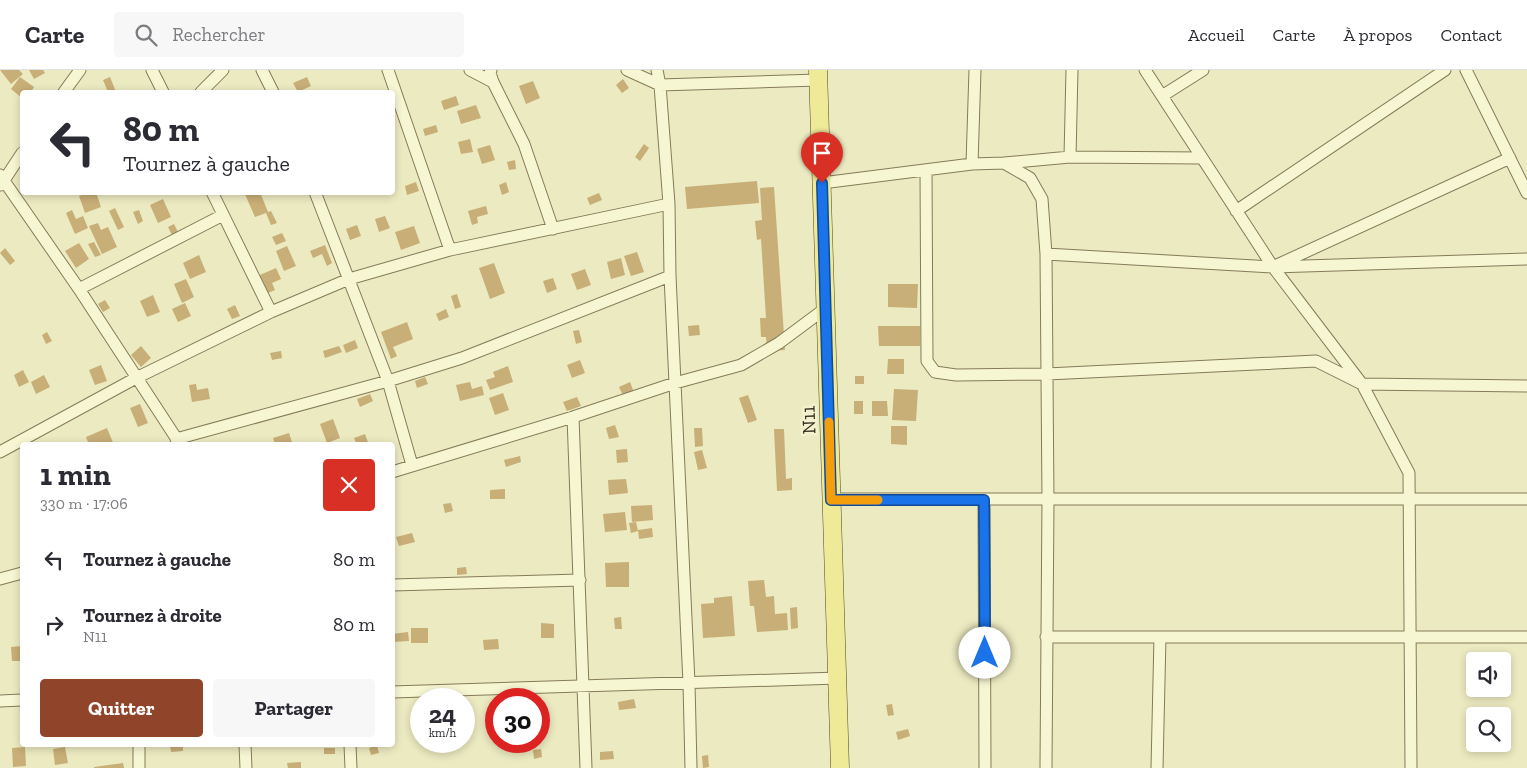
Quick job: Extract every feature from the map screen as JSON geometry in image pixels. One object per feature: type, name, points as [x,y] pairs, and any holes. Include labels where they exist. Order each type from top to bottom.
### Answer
[{"type":"main road","name":"N11","points":[[818,75],[840,768]]},
{"type":"street","points":[[65,90],[80,70]]},
{"type":"street","points":[[152,70],[163,90]]},
{"type":"street","points":[[203,90],[223,70]]},
{"type":"street","points":[[262,70],[272,90]]},
{"type":"street","points":[[388,70],[395,90]]},
{"type":"street","points":[[470,70],[493,82]]},
{"type":"street","points":[[491,70],[493,82],[524,144],[553,229]]},
{"type":"street","points":[[627,70],[660,85],[818,75]]},
{"type":"street","points":[[657,70],[660,85],[670,204],[670,276],[689,683],[690,768]]},
{"type":"street","points":[[972,164],[975,70]]},
{"type":"street","points":[[1070,157],[1072,70]]},
{"type":"street","points":[[1145,70],[1273,267],[1362,384],[1408,473],[1411,768]]},
{"type":"street","points":[[1162,96],[1203,70]]},
{"type":"street","points":[[1236,211],[1445,70]]},
{"type":"street","points":[[1466,70],[1527,193]]},
{"type":"street","points":[[395,90],[450,250]]},
{"type":"street","points":[[20,156],[1,181],[79,290],[178,442],[462,358],[670,276]]},
{"type":"street","points":[[822,183],[972,164],[1070,157],[1202,158]]},
{"type":"street","points":[[1273,267],[1510,158]]},
{"type":"street","points":[[1004,163],[1030,178],[1042,198],[1046,254],[1048,500],[1046,768]]},
{"type":"street","points":[[926,170],[928,361],[935,372],[956,375],[1047,374],[1316,361],[1362,384],[1527,386]]},
{"type":"street","points":[[214,195],[271,312]]},
{"type":"street","points":[[316,195],[388,381],[412,465]]},
{"type":"street","points":[[26,442],[136,378],[271,312],[349,279],[450,250],[670,204]]},
{"type":"street","points":[[79,290],[224,215]]},
{"type":"street","points":[[1046,254],[1273,267],[1527,260]]},
{"type":"street","points":[[395,471],[573,417],[674,383],[741,365],[779,343],[826,308]]},
{"type":"street","points":[[573,417],[586,768]]},
{"type":"street","points":[[0,452],[20,444]]},
{"type":"street","points":[[831,500],[1527,499]]},
{"type":"street","points":[[984,500],[985,768]]},
{"type":"street","points":[[0,579],[20,574]]},
{"type":"street","points":[[395,585],[580,580]]},
{"type":"street","points":[[1046,637],[1527,637]]},
{"type":"street","points":[[1157,768],[1160,637]]},
{"type":"street","points":[[395,692],[838,678]]},
{"type":"street","points":[[0,701],[20,700]]},
{"type":"street","points":[[138,747],[139,768]]},
{"type":"street","points":[[245,747],[246,768]]},
{"type":"street","points":[[350,747],[351,768]]},
{"type":"building","points":[[0,70],[19,70],[23,74],[11,84]]},
{"type":"building","points":[[29,70],[43,70],[45,73],[34,79]]},
{"type":"building","points":[[20,77],[34,87],[32,90],[20,90],[20,96],[11,89]]},
{"type":"building","points":[[110,77],[115,90],[107,90],[103,80]]},
{"type":"building","points":[[307,77],[311,86],[297,90],[293,83]]},
{"type":"building","points":[[623,79],[629,88],[622,93],[616,85]]},
{"type":"building","points":[[533,81],[540,98],[526,104],[519,86]]},
{"type":"building","points":[[456,96],[459,105],[444,110],[441,101]]},
{"type":"building","points":[[476,105],[481,118],[461,124],[457,111]]},
{"type":"building","points":[[436,125],[438,132],[425,136],[423,129]]},
{"type":"building","points":[[470,139],[473,152],[461,154],[458,142]]},
{"type":"building","points":[[644,144],[649,148],[640,161],[635,157]]},
{"type":"building","points":[[490,145],[495,160],[482,164],[477,149]]},
{"type":"building","points":[[515,160],[516,169],[509,170],[507,162]]},
{"type":"building","points":[[757,181],[759,203],[687,209],[685,187]]},
{"type":"building","points":[[416,182],[419,191],[407,195],[405,186]]},
{"type":"building","points":[[506,182],[509,192],[502,195],[499,185]]},
{"type":"building","points":[[774,187],[785,350],[767,351],[766,337],[761,337],[760,318],[766,318],[761,239],[757,240],[755,221],[762,220],[760,188]]},
{"type":"building","points":[[599,193],[602,200],[590,205],[587,198]]},
{"type":"building","points":[[97,195],[101,207],[85,213],[79,196]]},
{"type":"building","points":[[245,195],[261,195],[268,212],[271,211],[277,223],[271,225],[266,213],[255,217]]},
{"type":"building","points":[[163,199],[171,217],[158,223],[150,205]]},
{"type":"building","points":[[486,206],[488,214],[477,217],[478,223],[472,225],[468,211]]},
{"type":"building","points":[[115,208],[124,227],[118,230],[109,211]]},
{"type":"building","points":[[72,210],[76,219],[83,216],[88,228],[75,234],[66,213]]},
{"type":"building","points":[[139,210],[143,221],[138,224],[133,212]]},
{"type":"building","points":[[385,216],[390,228],[379,232],[375,219]]},
{"type":"building","points":[[98,223],[101,230],[108,227],[117,247],[102,254],[89,226]]},
{"type":"building","points":[[174,224],[178,232],[172,235],[168,227]]},
{"type":"building","points":[[357,225],[361,236],[350,240],[346,229]]},
{"type":"building","points":[[414,226],[420,243],[401,250],[395,232]]},
{"type":"building","points":[[282,233],[286,241],[276,245],[272,237]]},
{"type":"building","points":[[94,242],[101,255],[95,257],[88,244]]},
{"type":"building","points":[[79,243],[89,259],[76,268],[65,251]]},
{"type":"building","points":[[325,245],[332,263],[327,266],[322,254],[313,258],[310,251]]},
{"type":"building","points":[[287,246],[296,266],[284,271],[276,251]]},
{"type":"building","points":[[5,248],[15,261],[10,265],[0,253]]},
{"type":"building","points":[[637,252],[644,272],[631,276],[624,256]]},
{"type":"building","points":[[199,255],[206,272],[190,279],[183,263]]},
{"type":"building","points":[[621,258],[625,275],[611,279],[607,262]]},
{"type":"building","points":[[494,263],[505,293],[490,299],[479,268]]},
{"type":"building","points":[[276,268],[281,279],[272,283],[275,290],[268,293],[260,275]]},
{"type":"building","points":[[585,269],[591,285],[577,290],[571,274]]},
{"type":"building","points":[[553,278],[557,289],[547,293],[543,281]]},
{"type":"building","points":[[186,279],[194,297],[182,303],[174,284]]},
{"type":"building","points":[[888,284],[918,284],[917,308],[888,307]]},
{"type":"building","points":[[457,294],[461,307],[455,309],[451,296]]},
{"type":"building","points":[[153,295],[160,312],[147,317],[140,301]]},
{"type":"building","points":[[105,300],[110,308],[103,312],[98,304]]},
{"type":"building","points":[[185,303],[191,316],[178,322],[172,309]]},
{"type":"building","points":[[235,305],[240,316],[232,319],[227,309]]},
{"type":"building","points":[[446,309],[449,317],[439,321],[436,314]]},
{"type":"building","points":[[407,322],[413,339],[393,347],[397,356],[391,359],[381,332]]},
{"type":"building","points":[[699,325],[700,335],[689,336],[688,326]]},
{"type":"building","points":[[878,326],[920,326],[920,346],[879,346]]},
{"type":"building","points":[[579,330],[582,342],[576,344],[573,331]]},
{"type":"building","points":[[47,332],[52,341],[46,344],[42,335]]},
{"type":"building","points":[[355,340],[358,348],[346,353],[343,345]]},
{"type":"building","points":[[141,346],[151,358],[141,367],[131,355]]},
{"type":"building","points":[[339,346],[342,352],[325,358],[323,351]]},
{"type":"building","points":[[281,351],[282,358],[272,360],[270,353]]},
{"type":"building","points":[[888,359],[904,359],[904,374],[887,374]]},
{"type":"building","points":[[580,360],[585,373],[572,378],[567,365]]},
{"type":"building","points":[[101,365],[107,381],[95,385],[89,370]]},
{"type":"building","points":[[508,366],[513,382],[490,390],[486,380],[495,377],[493,372]]},
{"type":"building","points":[[23,370],[29,382],[19,387],[14,375]]},
{"type":"building","points":[[44,375],[50,387],[36,394],[31,382]]},
{"type":"building","points":[[855,376],[864,376],[864,384],[855,384]]},
{"type":"building","points":[[425,377],[428,384],[417,388],[415,381]]},
{"type":"building","points":[[470,382],[472,389],[482,386],[484,395],[460,401],[456,385]]},
{"type":"building","points":[[630,382],[635,395],[625,400],[619,387]]},
{"type":"building","points":[[196,384],[197,390],[208,388],[210,399],[192,402],[189,385]]},
{"type":"building","points":[[894,389],[918,390],[916,421],[892,420]]},
{"type":"building","points":[[503,393],[509,410],[495,415],[489,398]]},
{"type":"building","points":[[370,394],[373,401],[360,407],[357,399]]},
{"type":"building","points":[[748,395],[757,420],[748,423],[739,398]]},
{"type":"building","points":[[577,397],[581,406],[567,411],[563,402]]},
{"type":"building","points":[[854,401],[863,401],[863,414],[854,414]]},
{"type":"building","points":[[872,401],[887,401],[888,416],[872,416]]},
{"type":"building","points":[[140,404],[148,423],[138,427],[130,408]]},
{"type":"building","points":[[333,419],[340,438],[327,442],[320,424]]},
{"type":"building","points":[[615,425],[619,437],[609,439],[606,428]]},
{"type":"building","points":[[891,426],[907,426],[907,445],[891,444]]},
{"type":"building","points":[[107,428],[113,442],[88,442],[86,437]]},
{"type":"building","points":[[694,428],[702,428],[703,446],[695,447]]},
{"type":"building","points":[[774,429],[784,429],[786,479],[792,478],[792,490],[777,491]]},
{"type":"building","points":[[289,433],[292,442],[274,442],[273,438]]},
{"type":"building","points":[[365,434],[368,442],[356,442],[354,438]]},
{"type":"building","points":[[627,449],[628,462],[617,463],[616,450]]},
{"type":"building","points":[[702,450],[707,468],[698,470],[694,452]]},
{"type":"building","points":[[520,456],[521,462],[506,467],[504,460]]},
{"type":"building","points":[[626,479],[628,493],[609,495],[608,480]]},
{"type":"building","points":[[505,489],[505,499],[490,499],[490,490]]},
{"type":"building","points":[[451,503],[453,511],[445,513],[443,504]]},
{"type":"building","points":[[652,505],[653,520],[632,522],[631,506]]},
{"type":"building","points":[[625,512],[627,530],[605,532],[603,514]]},
{"type":"building","points":[[636,522],[638,531],[631,533],[629,523]]},
{"type":"building","points":[[652,528],[653,537],[639,539],[638,530]]},
{"type":"building","points":[[412,533],[415,542],[399,546],[396,537]]},
{"type":"building","points":[[629,562],[629,587],[606,587],[605,563]]},
{"type":"building","points":[[466,567],[467,574],[457,575],[457,568]]},
{"type":"building","points":[[764,580],[766,597],[774,596],[775,614],[787,613],[788,630],[757,632],[754,606],[750,606],[748,581]]},
{"type":"building","points":[[732,596],[735,636],[703,638],[701,604],[714,603],[714,598]]},
{"type":"building","points":[[797,607],[798,628],[791,629],[790,608]]},
{"type":"building","points":[[621,617],[622,629],[615,629],[614,618]]},
{"type":"building","points":[[541,623],[554,624],[554,638],[541,638]]},
{"type":"building","points":[[411,628],[428,628],[428,643],[411,643]]},
{"type":"building","points":[[408,632],[409,641],[395,642],[395,634]]},
{"type":"building","points":[[498,639],[499,649],[484,650],[483,640]]},
{"type":"building","points":[[20,646],[20,661],[12,661],[11,647]]},
{"type":"building","points":[[634,699],[636,708],[619,710],[618,702]]},
{"type":"building","points":[[892,704],[894,715],[888,716],[886,705]]},
{"type":"building","points":[[908,729],[910,736],[898,740],[896,732]]},
{"type":"building","points":[[25,747],[26,766],[13,767],[12,748]]},
{"type":"building","points":[[65,747],[68,763],[55,765],[53,749]]},
{"type":"building","points":[[170,747],[183,747],[183,751],[171,752]]},
{"type":"building","points":[[378,747],[379,753],[371,755],[369,748]]},
{"type":"building","points":[[324,748],[335,748],[335,754],[324,754]]},
{"type":"building","points":[[613,751],[614,759],[600,760],[600,752]]},
{"type":"building","points":[[533,753],[542,753],[542,757],[534,759]]},
{"type":"building","points":[[708,755],[709,767],[703,768],[702,756]]},
{"type":"building","points":[[301,762],[301,768],[288,768],[287,763]]},
{"type":"building","points":[[123,763],[124,768],[94,768],[94,767]]},
{"type":"slow traffic","points":[[829,422],[831,500],[878,500]]},
{"type":"route","points":[[822,183],[831,500],[984,500],[985,653]]}]
